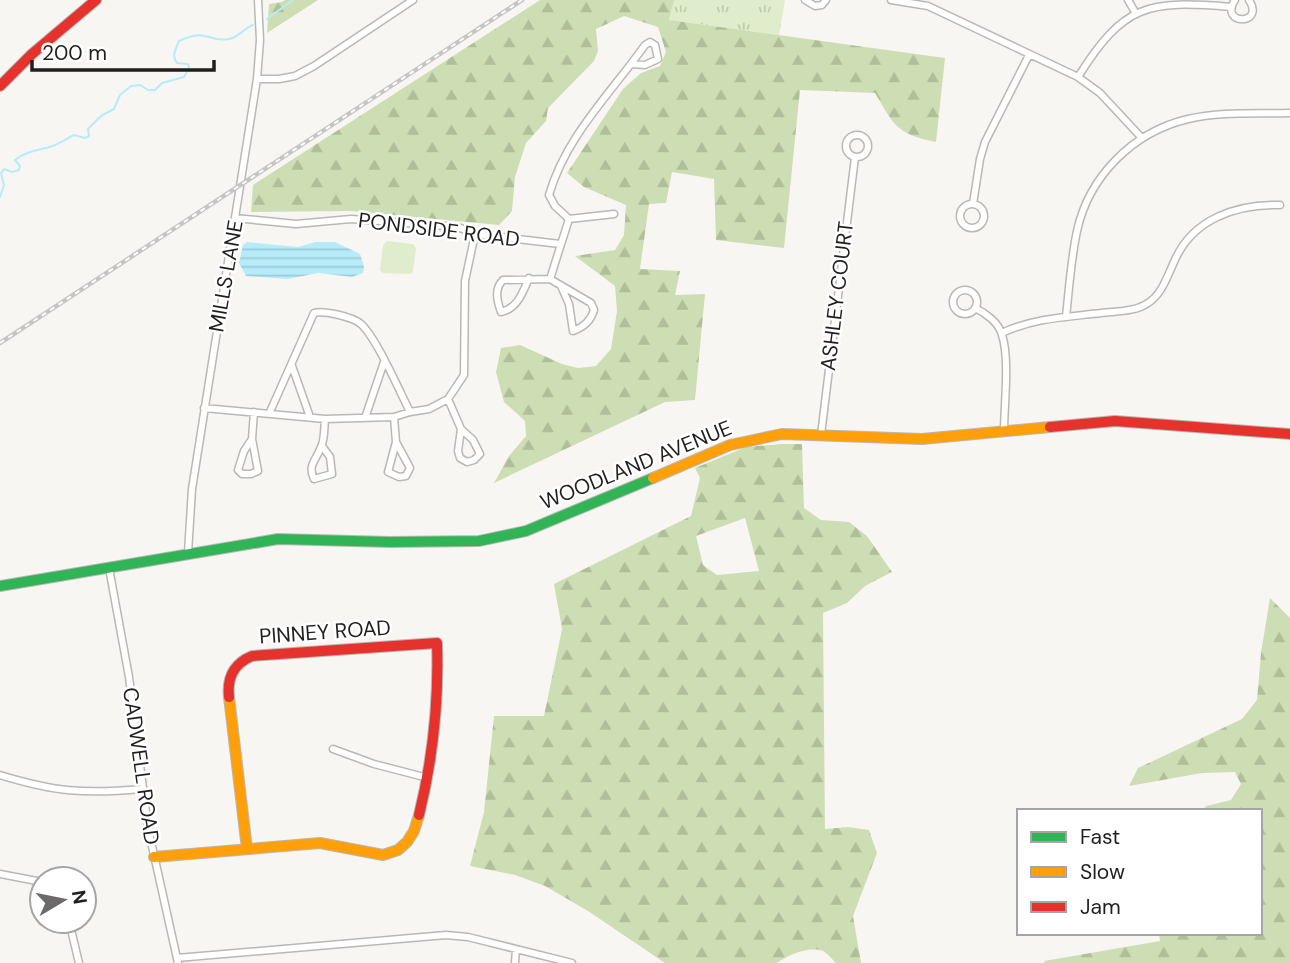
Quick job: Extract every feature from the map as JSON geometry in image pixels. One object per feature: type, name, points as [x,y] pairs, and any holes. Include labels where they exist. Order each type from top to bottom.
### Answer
[{"type":"street","points":[[0,86],[32,54],[96,0]]},
{"type":"street","name":"MILLS LANE","points":[[188,553],[188,516],[257,79],[260,40],[258,0]]},
{"type":"street","points":[[257,79],[295,76],[413,0]]},
{"type":"street","points":[[805,0],[815,6],[822,5],[826,0]]},
{"type":"street","points":[[891,0],[928,6],[1078,78],[1117,109],[1141,138]]},
{"type":"street","points":[[1128,0],[1135,12]]},
{"type":"street","points":[[1231,8],[1235,0]]},
{"type":"street","points":[[1231,8],[1236,18],[1246,19],[1253,9],[1250,0]]},
{"type":"street","points":[[1078,78],[1097,47],[1135,12],[1172,4],[1231,8]]},
{"type":"street","points":[[614,214],[569,219],[555,206],[549,195],[552,184],[592,113],[645,45],[650,43],[655,46],[658,60],[632,64]]},
{"type":"street","points":[[973,204],[985,142],[1029,55]]},
{"type":"street","points":[[1066,317],[1077,230],[1089,195],[1110,165],[1141,138],[1188,119],[1290,113]]},
{"type":"street","name":"ASHLEY COURT","points":[[821,435],[855,157]]},
{"type":"street","points":[[1002,333],[1037,320],[1130,310],[1149,303],[1162,288],[1182,247],[1202,226],[1241,207],[1280,205]]},
{"type":"street","name":"PONDSIDE ROAD","points":[[235,218],[296,224],[351,219],[458,228],[475,234],[560,244]]},
{"type":"street","points":[[550,279],[569,219]]},
{"type":"street","points":[[204,408],[325,419],[394,417],[429,409],[448,399],[464,375],[465,281],[475,234]]},
{"type":"street","points":[[528,278],[516,303],[501,312],[496,295],[503,280],[528,278],[550,279],[591,303],[594,310],[592,318],[573,331],[569,304],[561,286]]},
{"type":"street","points":[[975,308],[985,313],[1002,333],[1004,432]]},
{"type":"street","points":[[269,414],[314,313],[323,311],[360,323],[410,412]]},
{"type":"street","points":[[365,418],[384,362]]},
{"type":"street","points":[[292,366],[310,418]]},
{"type":"street","points":[[448,399],[461,429],[477,446],[480,454],[474,460],[467,462],[460,458],[458,451],[461,429]]},
{"type":"street","points":[[252,439],[238,470],[247,475],[258,471],[252,439],[254,412]]},
{"type":"street","points":[[394,417],[396,442],[388,472],[406,477],[410,468],[396,442]]},
{"type":"street","points":[[322,446],[330,457],[332,474],[314,479],[311,472],[322,446],[325,419]]},
{"type":"street","name":"WOODLAND AVENUE","points":[[0,586],[278,539],[390,542],[479,541],[504,537],[526,531],[730,445],[782,434],[922,439],[1115,421],[1290,434]]},
{"type":"street","name":"CADWELL ROAD","points":[[109,568],[130,677],[142,789],[154,857],[178,961]]},
{"type":"street","name":"PINNEY ROAD","points":[[247,849],[228,686],[233,668],[241,661],[258,655],[438,643],[437,731],[428,778]]},
{"type":"street","points":[[154,857],[320,843],[370,854],[393,853],[411,839],[428,778],[374,764],[333,749]]},
{"type":"street","points":[[0,775],[73,793],[142,789]]},
{"type":"street","points":[[0,874],[28,879]]},
{"type":"street","points":[[72,935],[79,963]]},
{"type":"street","points":[[178,961],[431,935],[468,937],[572,963]]},
{"type":"street","points":[[515,963],[516,949]]},
{"type":"green space","points":[[285,0],[318,0],[267,33],[269,4]]},
{"type":"green space","points":[[540,0],[674,0],[669,20],[945,58],[936,142],[904,131],[892,120],[875,93],[800,90],[784,248],[716,240],[714,179],[672,172],[666,203],[649,204],[640,269],[680,271],[675,295],[705,294],[695,400],[665,402],[494,483],[509,456],[526,436],[525,421],[504,402],[496,372],[501,348],[520,345],[562,364],[578,368],[596,366],[611,349],[617,311],[615,286],[575,256],[615,250],[624,235],[626,205],[584,187],[567,173],[623,89],[641,73],[660,66],[666,52],[658,27],[624,16],[596,29],[598,51],[594,61],[548,108],[546,121],[526,143],[515,177],[512,211],[499,225],[351,211],[251,212],[253,185]]},
{"type":"green space","points":[[674,0],[785,0],[779,35],[669,20]]},
{"type":"green space","points":[[387,241],[413,244],[416,248],[413,272],[383,273],[380,270],[383,245]]},
{"type":"green space","points":[[802,444],[804,508],[821,520],[849,522],[867,536],[892,572],[865,586],[847,603],[823,613],[825,829],[848,827],[869,830],[877,853],[853,916],[861,963],[836,963],[823,951],[805,950],[777,963],[665,963],[588,911],[545,886],[515,875],[470,866],[484,812],[494,716],[544,716],[562,629],[554,584],[691,516],[700,478],[695,468],[746,447]],"holes":[[[745,518],[759,571],[717,575],[703,565],[696,536]]]},
{"type":"green space","points":[[1270,598],[1290,618],[1290,963],[1045,963],[1044,961],[1160,941],[1159,935],[1262,935],[1262,809],[1204,809],[1206,806],[1231,800],[1241,784],[1235,772],[1202,773],[1129,786],[1138,768],[1242,719],[1257,700]]},
{"type":"water","points":[[247,242],[298,247],[315,242],[335,242],[360,254],[363,273],[352,277],[318,273],[288,279],[246,276],[239,263],[243,245]]},
{"type":"waterway","points":[[267,19],[293,0]]},
{"type":"waterway","points":[[0,197],[4,185],[1,173],[4,169],[12,172],[19,170],[20,166],[15,160],[19,157],[53,146],[74,135],[85,138],[89,136],[88,129],[101,116],[114,109],[120,95],[131,86],[140,85],[148,90],[155,90],[162,83],[184,77],[189,68],[188,64],[177,63],[174,58],[179,41],[196,35],[229,39],[253,25]]},
{"type":"railway","points":[[0,343],[522,0]]},
{"type":"traffic: fast","points":[[0,586],[278,539],[479,541],[526,531],[653,478]]},
{"type":"traffic: slow","points":[[653,478],[730,445],[782,434],[922,439],[1050,427]]},
{"type":"traffic: slow","points":[[229,697],[247,849]]},
{"type":"traffic: slow","points":[[154,857],[320,843],[383,855],[398,850],[407,842],[419,815]]},
{"type":"traffic: jam","points":[[0,86],[32,54],[96,0]]},
{"type":"traffic: jam","points":[[1050,427],[1115,421],[1290,434]]},
{"type":"traffic: jam","points":[[229,697],[233,672],[240,663],[252,656],[437,643],[434,730],[419,815]]}]
